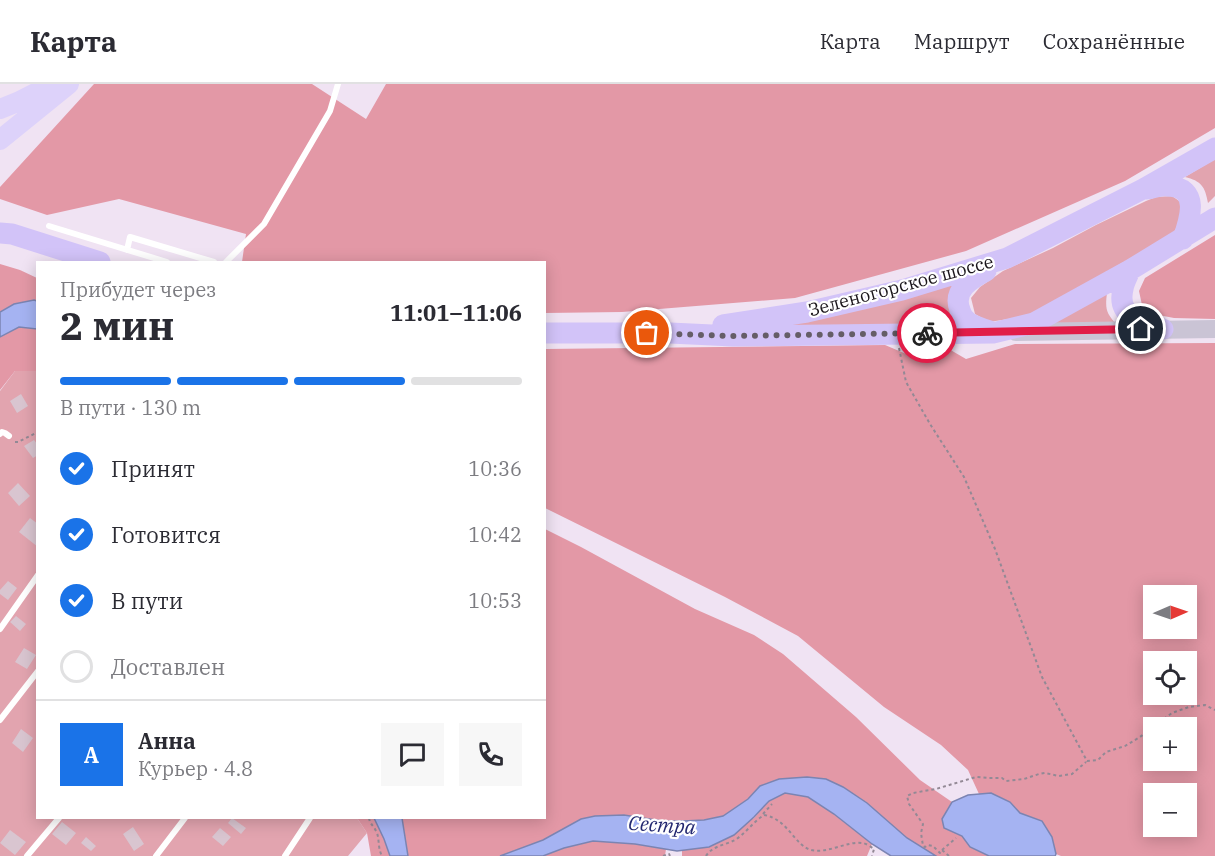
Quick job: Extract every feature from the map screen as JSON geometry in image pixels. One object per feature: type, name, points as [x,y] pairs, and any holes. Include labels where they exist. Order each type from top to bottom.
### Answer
[{"type":"highway","name":"Зеленогорское шоссе","points":[[670,333],[807,312],[902,290],[1007,258],[1143,189],[1215,148]]},
{"type":"highway","points":[[1143,189],[1167,186],[1180,189],[1188,196],[1191,206],[1190,219],[1183,239]]},
{"type":"highway","name":"Зеленогорское шоссе","points":[[546,333],[670,333],[733,336],[993,333],[1034,322],[1130,270],[1215,219]]},
{"type":"highway","points":[[0,233],[12,234],[97,261]]},
{"type":"highway","points":[[993,333],[969,322],[961,314],[958,304],[959,292],[970,280],[1007,258]]},
{"type":"highway","points":[[1130,270],[1121,303],[1127,313],[1140,322],[1163,329]]},
{"type":"main road","points":[[0,109],[50,84]]},
{"type":"main road","points":[[0,140],[69,84]]},
{"type":"main road","points":[[993,333],[1215,329]]},
{"type":"lane","points":[[227,261],[264,224],[330,111],[338,84]]},
{"type":"lane","points":[[49,226],[164,261]]},
{"type":"lane","points":[[127,250],[130,237],[211,261]]},
{"type":"lane","points":[[0,434],[5,432],[9,436]]},
{"type":"lane","points":[[0,629],[36,578]]},
{"type":"lane","points":[[0,720],[36,674]]},
{"type":"lane","points":[[27,856],[58,819]]},
{"type":"lane","points":[[156,856],[184,819]]},
{"type":"lane","points":[[285,856],[309,819]]},
{"type":"path","points":[[896,334],[906,382],[964,477],[995,549],[1042,677],[1087,761]]},
{"type":"path","points":[[9,436],[18,442],[36,433]]},
{"type":"path","points":[[949,856],[940,853],[933,846],[923,846],[922,824],[909,804],[907,796],[976,777],[1002,778],[1006,781],[1045,773],[1059,776],[1072,774],[1087,761],[1098,760],[1106,752],[1125,746],[1140,737],[1172,713],[1204,705],[1215,710]]},
{"type":"path","points":[[706,856],[712,849],[739,837],[772,804]]},
{"type":"path","points":[[761,816],[764,814],[779,820],[806,848],[814,851],[862,843],[874,849],[872,856]]},
{"type":"path","points":[[369,819],[370,824],[378,834],[378,849],[382,856]]},
{"type":"path","points":[[940,853],[956,838]]},
{"type":"path","points":[[663,856],[669,854],[670,856]]},
{"type":"shaded area","points":[[94,84],[312,84],[366,119],[386,84],[1215,84],[1215,128],[1125,181],[966,251],[795,298],[622,312],[546,313],[546,261],[242,261],[246,234],[119,199],[47,215],[0,199],[0,187]]},
{"type":"shaded area","points":[[1215,159],[1215,196],[1208,203],[1201,185],[1185,177]]},
{"type":"shaded area","points":[[1172,196],[1182,203],[1182,217],[1173,234],[1036,312],[989,322],[975,314],[971,298],[980,287],[1003,271],[1146,201],[1156,197]]},
{"type":"shaded area","points":[[1215,235],[1215,319],[1174,318],[1153,314],[1142,305],[1139,291],[1145,278]]},
{"type":"shaded area","points":[[0,264],[36,278],[36,301],[14,304],[0,312]]},
{"type":"shaded area","points":[[953,284],[958,325],[705,332]]},
{"type":"shaded area","points":[[1107,293],[1107,311],[1117,325],[1038,327]]},
{"type":"shaded area","points":[[19,327],[36,329],[36,371],[15,371],[0,390],[0,337]]},
{"type":"shaded area","points":[[1215,343],[1215,856],[1061,856],[1056,854],[1052,837],[1042,821],[1020,813],[1010,802],[991,793],[979,794],[968,770],[941,745],[884,707],[798,636],[725,597],[546,508],[546,349],[885,345],[911,356],[942,345],[966,359],[1015,344]]},
{"type":"shaded area","points":[[15,371],[36,371],[36,819],[358,819],[367,833],[348,856],[0,856],[0,391]]},
{"type":"shaded area","points":[[546,530],[695,609],[754,635],[783,654],[856,717],[920,780],[952,802],[942,819],[944,828],[962,836],[970,847],[989,856],[936,856],[907,838],[867,803],[843,787],[760,786],[748,799],[723,816],[704,820],[662,821],[624,815],[581,819],[543,840],[500,856],[408,856],[402,819],[546,819]]},
{"type":"shaded area","points":[[785,793],[808,797],[834,814],[872,844],[867,856],[682,856],[682,850],[709,847],[754,818],[769,801]]},
{"type":"shaded area","points":[[358,819],[374,819],[390,856],[371,856],[367,833]]},
{"type":"shaded area","points":[[593,841],[666,849],[665,856],[543,856]]},
{"type":"water","points":[[36,301],[36,329],[19,327],[0,337],[0,312],[14,304]]},
{"type":"water","name":"Сестра","points":[[807,777],[826,779],[843,787],[867,803],[907,838],[936,856],[891,856],[808,797],[785,793],[769,801],[734,835],[709,847],[677,851],[635,844],[593,841],[543,856],[500,856],[543,840],[581,819],[595,816],[624,815],[662,821],[683,821],[723,816],[748,799],[760,786],[779,779]]},
{"type":"water","points":[[991,793],[1010,802],[1020,813],[1042,821],[1052,837],[1055,856],[989,856],[970,847],[962,836],[944,828],[942,819],[952,802],[968,795]]},
{"type":"water","points":[[374,819],[402,819],[408,856],[390,856]]},
{"type":"building","points":[[21,394],[28,406],[17,413],[10,401]]},
{"type":"building","points":[[34,440],[36,456],[33,458],[24,446]]},
{"type":"building","points":[[18,483],[30,496],[19,506],[8,493]]},
{"type":"building","points":[[30,518],[36,522],[36,545],[19,532]]},
{"type":"building","points":[[8,581],[17,588],[8,600],[0,594],[0,590]]},
{"type":"building","points":[[16,616],[26,624],[20,631],[10,622]]},
{"type":"building","points":[[24,648],[36,655],[27,669],[15,662]]},
{"type":"building","points":[[21,729],[33,738],[23,752],[12,743]]},
{"type":"building","points":[[233,819],[246,828],[241,834],[228,823]]},
{"type":"building","points":[[62,822],[76,833],[66,845],[52,834]]},
{"type":"building","points":[[133,827],[144,844],[134,851],[123,834]]},
{"type":"building","points":[[220,828],[231,837],[223,846],[212,837]]},
{"type":"building","points":[[10,830],[26,842],[15,855],[0,843]]},
{"type":"building","points":[[86,837],[96,846],[91,851],[81,843]]},
{"type":"way so far","points":[[647,333],[733,336],[927,333]]},
{"type":"route","points":[[927,333],[1141,329]]}]
